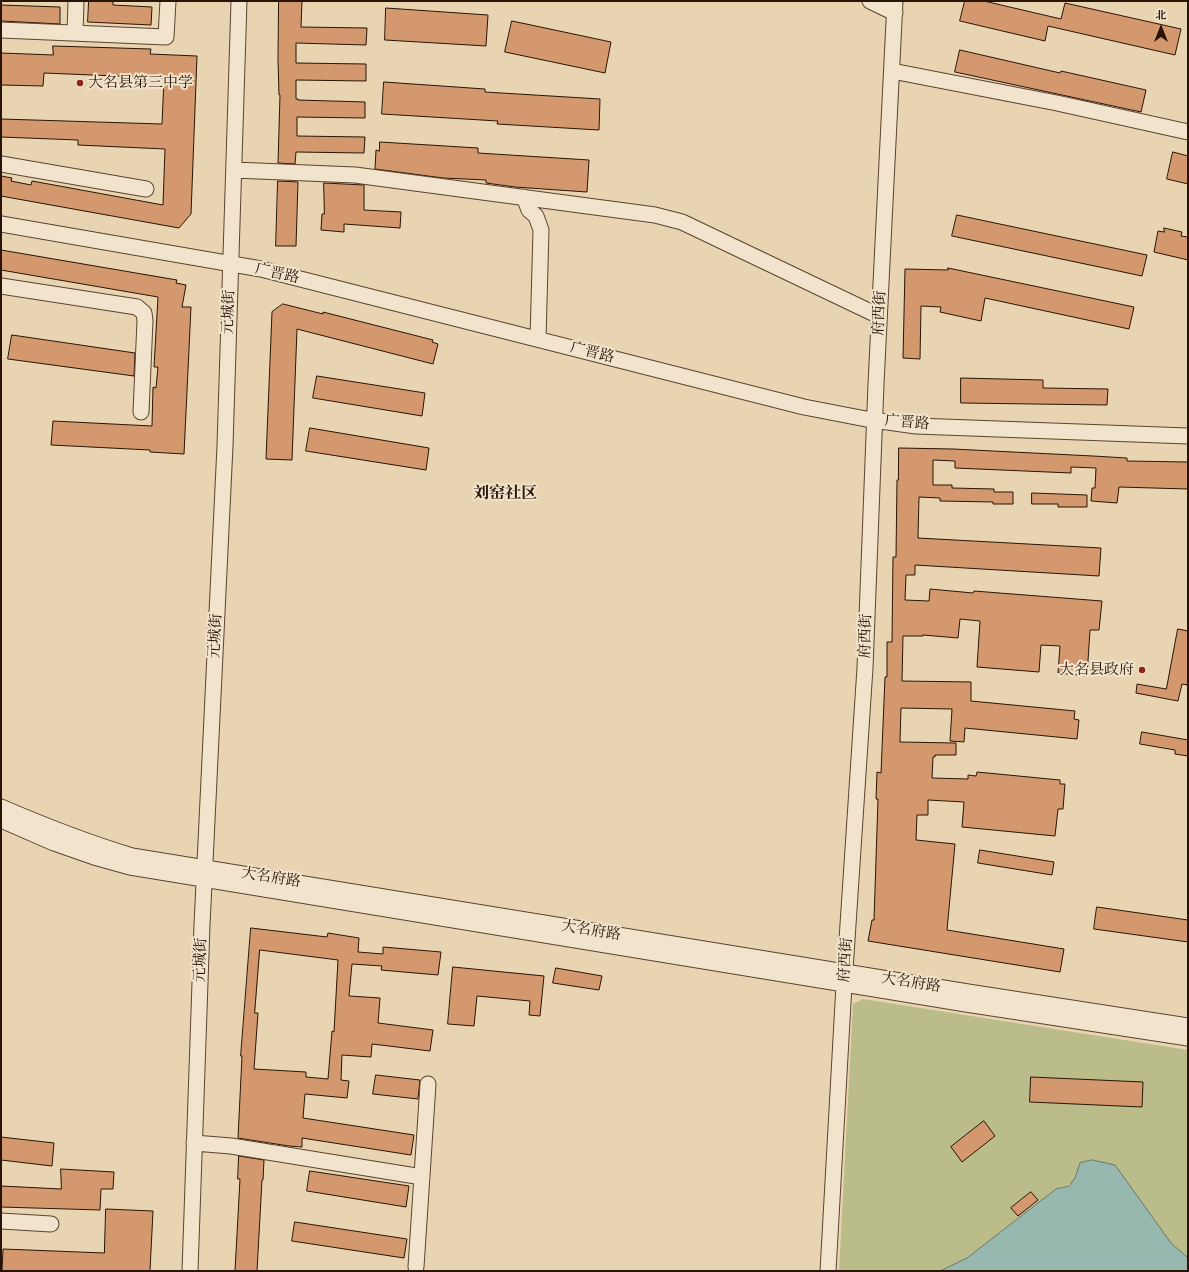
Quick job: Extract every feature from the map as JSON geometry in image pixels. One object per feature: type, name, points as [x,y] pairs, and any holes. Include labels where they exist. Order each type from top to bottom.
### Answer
[{"type":"street","points":[[75,33],[76,1]]},
{"type":"street","points":[[1,30],[166,37],[168,1]]},
{"type":"street","name":"元城街","points":[[190,1271],[205,874],[225,446],[239,1]]},
{"type":"street","points":[[870,1],[895,7]]},
{"type":"street","name":"府西街","points":[[828,1271],[844,978],[865,668],[875,420],[895,7]]},
{"type":"street","points":[[892,71],[1057,103],[1188,132]]},
{"type":"street","points":[[1,164],[146,189]]},
{"type":"street","points":[[234,170],[355,175],[655,215],[682,222],[880,316]]},
{"type":"street","points":[[524,197],[529,210],[536,216],[541,230],[538,340]]},
{"type":"street","name":"广晋路","points":[[1,224],[260,269],[804,407],[875,420],[916,426],[1188,436]]},
{"type":"street","points":[[1,286],[137,307],[144,313],[145,321],[141,412]]},
{"type":"street","name":"大名府路","points":[[1,807],[59,832],[98,846],[205,874]]},
{"type":"street","name":"大名府路","points":[[1,820],[54,843],[94,857],[130,867],[205,874],[844,978],[966,1004],[1188,1038]]},
{"type":"street","name":"大名府路","points":[[844,978],[968,992],[1188,1026]]},
{"type":"street","points":[[416,1267],[428,1084]]},
{"type":"street","points":[[194,1143],[232,1146],[422,1177]]},
{"type":"street","points":[[1,1221],[51,1224]]},
{"type":"green space","points":[[863,999],[1188,1050],[1188,1258],[1077,1170],[1074,1179],[1070,1184],[1056,1189],[967,1258],[940,1271],[839,1271],[853,1004]]},
{"type":"water","points":[[1092,1160],[1115,1165],[1171,1243],[1188,1258],[1188,1271],[940,1271],[967,1258],[1056,1189],[1069,1186],[1075,1178],[1080,1163]]},
{"type":"building","points":[[89,1],[113,1],[113,5],[152,7],[151,25],[88,22]]},
{"type":"building","points":[[279,1],[302,1],[301,27],[367,28],[366,45],[296,43],[296,63],[366,64],[366,81],[296,80],[296,99],[298,100],[365,102],[365,118],[297,117],[297,136],[365,137],[364,153],[296,152],[295,164],[278,163],[280,95],[278,59]]},
{"type":"building","points":[[965,1],[984,1],[1061,19],[1065,3],[1181,29],[1175,55],[1048,26],[1045,41],[960,21]]},
{"type":"building","points":[[1,5],[60,7],[60,24],[1,21]]},
{"type":"building","points":[[386,8],[488,15],[486,46],[385,40]]},
{"type":"building","points":[[512,21],[611,42],[605,73],[505,52]]},
{"type":"building","points":[[53,46],[151,49],[150,54],[197,56],[191,214],[179,228],[1,196],[1,176],[12,178],[11,181],[31,185],[32,181],[163,205],[165,149],[78,145],[78,140],[1,137],[1,119],[162,124],[164,78],[44,73],[43,86],[1,85],[1,53],[53,55]]},
{"type":"building","points":[[960,50],[1060,73],[1061,71],[1146,90],[1141,112],[955,72]]},
{"type":"building","points":[[384,82],[485,89],[485,92],[600,99],[599,130],[497,124],[498,121],[382,114]]},
{"type":"building","points":[[380,142],[478,148],[478,153],[589,160],[587,192],[515,187],[486,183],[486,180],[443,178],[375,169],[376,150],[379,151]]},
{"type":"building","points":[[1173,152],[1188,156],[1188,184],[1167,179]]},
{"type":"building","points":[[278,181],[298,182],[296,246],[276,246]]},
{"type":"building","points":[[324,183],[364,185],[364,210],[401,212],[400,228],[344,224],[344,232],[321,230],[322,214],[324,214]]},
{"type":"building","points":[[957,215],[1147,255],[1142,276],[952,236]]},
{"type":"building","points":[[1164,228],[1182,232],[1181,236],[1188,237],[1188,260],[1154,252],[1158,231],[1164,232]]},
{"type":"building","points":[[1,250],[177,280],[176,283],[186,285],[182,307],[191,307],[184,454],[150,452],[150,450],[51,445],[53,421],[152,426],[153,387],[156,388],[158,367],[154,367],[158,297],[1,270]]},
{"type":"building","points":[[948,268],[1134,307],[1129,329],[985,298],[981,321],[940,312],[941,307],[921,306],[920,359],[903,358],[905,269],[948,270]]},
{"type":"building","points":[[283,304],[323,314],[323,312],[433,340],[432,342],[438,344],[433,364],[297,329],[292,460],[266,459],[272,312]]},
{"type":"building","points":[[12,335],[135,353],[134,376],[8,359]]},
{"type":"building","points":[[317,376],[425,393],[422,416],[313,398]]},
{"type":"building","points":[[961,378],[1043,380],[1043,388],[1108,389],[1107,405],[961,403]]},
{"type":"building","points":[[310,428],[429,448],[426,470],[306,451]]},
{"type":"building","points":[[899,448],[953,449],[1093,456],[1127,458],[1127,461],[1188,462],[1188,489],[1119,487],[1117,503],[1091,501],[1092,488],[1095,488],[1096,468],[1071,467],[1071,473],[955,468],[955,461],[933,460],[933,485],[952,485],[952,488],[994,489],[994,492],[1013,492],[1013,504],[940,501],[940,498],[919,497],[918,538],[1101,548],[1099,576],[915,565],[915,575],[906,575],[905,600],[929,601],[930,589],[1102,601],[1099,630],[1090,630],[1087,676],[1058,673],[1060,646],[1041,645],[1039,672],[977,667],[980,621],[960,619],[958,638],[923,635],[903,636],[902,681],[971,682],[971,701],[1075,711],[1074,719],[1079,720],[1077,739],[965,728],[964,742],[950,741],[952,709],[901,708],[900,742],[956,743],[956,755],[935,755],[935,757],[933,757],[932,778],[968,779],[968,775],[976,776],[977,772],[1060,780],[1060,784],[1065,784],[1063,809],[1058,809],[1055,836],[962,827],[964,802],[928,800],[928,815],[917,815],[916,840],[955,844],[947,930],[1064,949],[1060,972],[868,941],[872,920],[874,920],[878,799],[876,799],[877,772],[881,773],[885,677],[887,677],[887,642],[892,642],[893,557],[896,557]]},
{"type":"building","points":[[1032,493],[1087,495],[1087,507],[1058,507],[1058,504],[1032,504]]},
{"type":"building","points":[[1178,629],[1188,631],[1188,680],[1187,685],[1182,684],[1178,701],[1136,693],[1137,684],[1166,689]]},
{"type":"building","points":[[1142,732],[1188,740],[1188,756],[1175,754],[1175,750],[1140,744]]},
{"type":"building","points":[[980,850],[1054,862],[1052,875],[978,863]]},
{"type":"building","points":[[1097,907],[1188,920],[1188,942],[1094,929]]},
{"type":"building","points":[[251,928],[327,937],[328,933],[359,938],[358,952],[383,954],[383,947],[441,952],[438,975],[381,970],[382,966],[352,964],[349,996],[380,998],[378,1023],[433,1030],[430,1051],[372,1044],[371,1057],[342,1055],[341,1080],[349,1081],[347,1098],[305,1094],[303,1118],[414,1135],[411,1155],[302,1138],[302,1147],[238,1138],[241,1056]],"holes":[[[260,950],[338,960],[334,1032],[332,1031],[328,1079],[306,1077],[306,1072],[254,1069],[258,1013],[255,1013]]]},
{"type":"building","points":[[453,967],[544,976],[540,1016],[529,1015],[530,1001],[477,996],[474,1026],[448,1024]]},
{"type":"building","points":[[556,968],[602,976],[599,990],[553,983]]},
{"type":"building","points":[[376,1075],[420,1080],[418,1099],[373,1094]]},
{"type":"building","points":[[1031,1077],[1143,1082],[1142,1107],[1030,1102]]},
{"type":"building","points":[[984,1121],[995,1136],[962,1162],[951,1147]]},
{"type":"building","points":[[1,1137],[54,1143],[52,1166],[1,1160]]},
{"type":"building","points":[[239,1156],[264,1160],[257,1271],[235,1271],[240,1179],[238,1179]]},
{"type":"building","points":[[61,1169],[114,1172],[113,1189],[101,1189],[100,1210],[1,1207],[1,1186],[61,1189]]},
{"type":"building","points":[[310,1171],[409,1186],[406,1207],[307,1191]]},
{"type":"building","points":[[1031,1192],[1038,1200],[1018,1216],[1011,1208]]},
{"type":"building","points":[[106,1209],[153,1211],[150,1271],[2,1271],[3,1249],[104,1253]]},
{"type":"building","points":[[295,1222],[407,1239],[404,1258],[292,1241]]},
{"type":"place","name":"大名县第三中学","points":[[80,83]]},
{"type":"place","name":"大名县政府","points":[[1142,670]]},
{"type":"district","name":"刘窑社区","points":[[505,494]]}]
